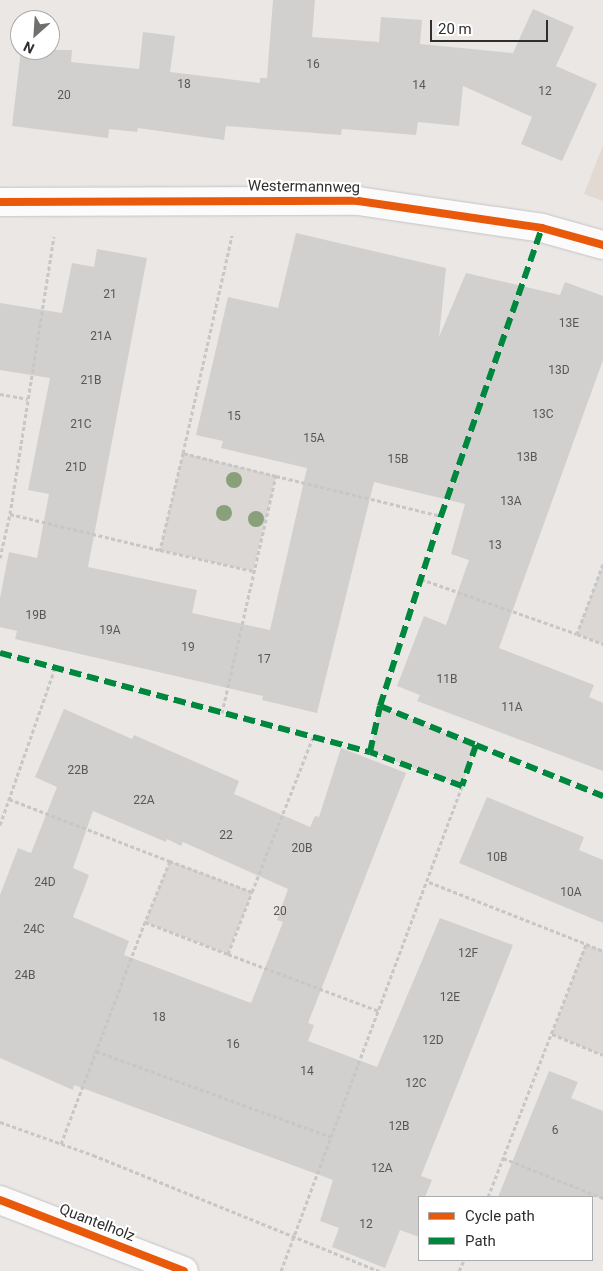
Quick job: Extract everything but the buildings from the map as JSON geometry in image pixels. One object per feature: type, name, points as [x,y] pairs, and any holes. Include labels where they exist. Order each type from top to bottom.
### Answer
[{"type":"street","name":"Westermannweg","points":[[0,202],[358,201],[542,228],[603,245]]},
{"type":"street","name":"Quantelholz","points":[[0,1200],[184,1271]]},
{"type":"path","points":[[160,550],[240,200]]},
{"type":"path","points":[[0,558],[10,514],[59,203]]},
{"type":"path","points":[[0,394],[28,399]]},
{"type":"path","points":[[183,453],[441,516]]},
{"type":"path","points":[[222,713],[276,476]]},
{"type":"path","points":[[10,514],[253,572]]},
{"type":"path","points":[[577,634],[603,564]]},
{"type":"path","points":[[421,579],[603,644]]},
{"type":"path","points":[[0,824],[55,668]]},
{"type":"path","points":[[228,954],[313,737]]},
{"type":"path","points":[[281,1271],[429,882],[462,786]]},
{"type":"path","points":[[8,799],[252,892]]},
{"type":"path","points":[[61,1144],[170,861]]},
{"type":"path","points":[[429,882],[603,951]]},
{"type":"path","points":[[145,922],[379,1011]]},
{"type":"path","points":[[488,1196],[586,944]]},
{"type":"path","points":[[552,1034],[603,1055]]},
{"type":"path","points":[[96,1051],[331,1137]]},
{"type":"path","points":[[0,1122],[61,1144],[380,1271]]},
{"type":"path","points":[[503,1158],[603,1198]]},
{"type":"shaded area","points":[[603,145],[603,201],[584,194]]},
{"type":"shaded area","points":[[183,453],[276,476],[253,571],[160,550]]},
{"type":"shaded area","points":[[603,564],[603,644],[577,634]]},
{"type":"shaded area","points":[[380,706],[476,745],[462,786],[370,752]]},
{"type":"shaded area","points":[[170,861],[252,892],[228,954],[145,922]]},
{"type":"shaded area","points":[[586,944],[603,951],[603,1055],[552,1034]]},
{"type":"marked path","points":[[380,706],[441,516],[542,228]]},
{"type":"marked path","points":[[0,653],[370,752]]},
{"type":"marked path","points":[[380,706],[476,745],[462,786],[370,752],[380,706]]},
{"type":"marked path","points":[[476,745],[603,796]]},
{"type":"cycle path","points":[[0,202],[358,201],[542,228],[603,245]]},
{"type":"cycle path","points":[[0,1200],[184,1271]]}]
